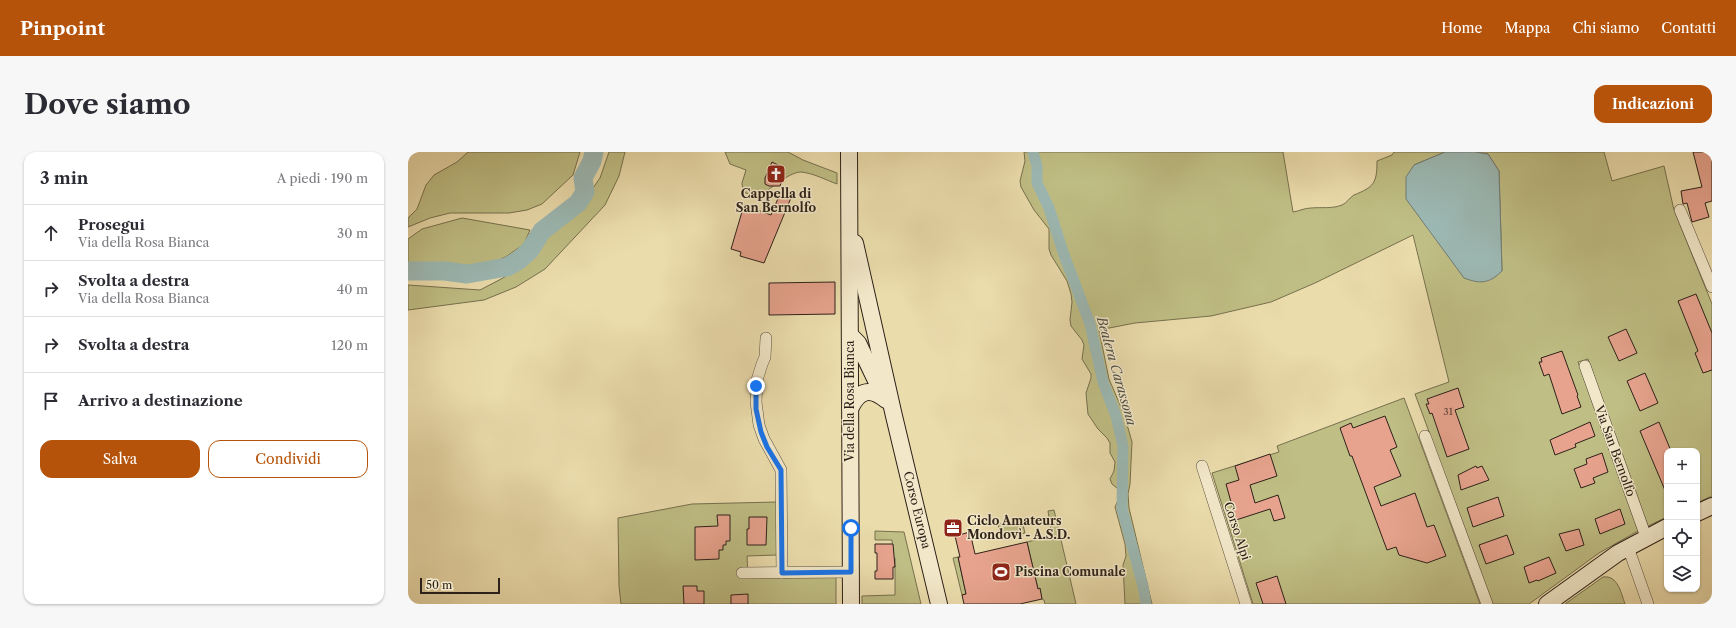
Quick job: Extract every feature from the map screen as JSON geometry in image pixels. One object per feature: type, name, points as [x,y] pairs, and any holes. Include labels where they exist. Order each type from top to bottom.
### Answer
[{"type":"street","name":"Via della Rosa Bianca","points":[[849,152],[851,604]]},
{"type":"street","points":[[1680,210],[1712,287]]},
{"type":"street","name":"Corso Europa","points":[[849,231],[858,254],[894,416],[939,604]]},
{"type":"street","points":[[850,334],[855,330],[864,329],[872,332],[877,340]]},
{"type":"street","name":"Corso Europa","points":[[850,334],[858,343],[894,416]]},
{"type":"street","points":[[766,338],[765,357],[757,380],[756,402],[759,424],[764,439],[781,470],[782,573]]},
{"type":"street","name":"Via San Bernolfo","points":[[1585,366],[1646,537]]},
{"type":"street","points":[[851,407],[856,398],[866,392],[878,394],[886,400]]},
{"type":"street","points":[[1425,436],[1487,604]]},
{"type":"street","name":"Corso Alpi","points":[[1202,466],[1246,604]]},
{"type":"street","points":[[1700,512],[1712,506]]},
{"type":"street","points":[[1547,604],[1599,565],[1628,547],[1664,528]]},
{"type":"street","points":[[1628,547],[1648,604]]},
{"type":"street","points":[[742,573],[851,572]]},
{"type":"shaded area","points":[[468,152],[580,152],[573,175],[542,204],[527,210],[509,213],[450,213],[430,218],[408,227],[408,218],[417,209],[426,185],[434,175],[457,162]]},
{"type":"shaded area","points":[[609,152],[625,152],[619,176],[605,205],[545,269],[516,287],[484,300],[408,310],[408,285],[480,290],[503,278],[526,263],[544,237],[575,211],[583,202],[600,178]]},
{"type":"shaded area","points":[[725,152],[788,152],[803,160],[837,173],[837,184],[801,172],[785,178],[758,197],[743,192],[742,183],[746,170],[730,164]]},
{"type":"shaded area","points":[[1024,152],[1283,152],[1293,212],[1309,208],[1334,207],[1344,204],[1353,196],[1370,187],[1375,179],[1377,161],[1392,155],[1394,152],[1445,152],[1414,165],[1502,271],[1499,171],[1488,154],[1475,152],[1604,152],[1612,181],[1664,166],[1674,210],[1712,304],[1712,496],[1700,502],[1700,448],[1664,448],[1664,518],[1648,526],[1588,359],[1578,362],[1638,531],[1599,553],[1529,604],[1493,604],[1415,394],[1449,382],[1413,235],[1315,283],[1271,302],[1211,316],[1135,323],[1099,330],[1109,379],[1124,414],[1132,442],[1130,484],[1128,494],[1129,508],[1152,604],[1125,604],[1123,565],[1126,556],[1125,544],[1115,507],[1119,498],[1118,489],[1112,484],[1110,479],[1114,471],[1115,462],[1110,453],[1110,443],[1088,414],[1086,393],[1091,374],[1082,359],[1084,345],[1071,326],[1071,294],[1067,281],[1051,255],[1049,249],[1049,229],[1034,210],[1021,187],[1020,181],[1025,161]]},
{"type":"shaded area","points":[[462,218],[530,230],[524,244],[507,256],[486,267],[465,271],[446,267],[416,269],[408,267],[408,239],[422,229]]},
{"type":"shaded area","points":[[1404,398],[1480,604],[1253,604],[1212,473],[1279,452],[1277,446]]},
{"type":"shaded area","points":[[777,502],[777,555],[747,556],[748,577],[836,576],[836,604],[621,604],[619,586],[618,518],[692,504]]},
{"type":"shaded area","points":[[1054,510],[1076,604],[1045,604],[1044,600],[1042,599],[1040,589],[1038,589],[1027,542],[1047,537],[1051,530],[1048,511]]},
{"type":"shaded area","points":[[1022,521],[1025,533],[1001,539],[998,524]]},
{"type":"shaded area","points":[[875,531],[904,532],[921,604],[862,604],[862,596],[895,595],[895,558],[893,558],[892,540],[875,540]]},
{"type":"shaded area","points":[[958,557],[966,594],[962,595],[953,558]]},
{"type":"shaded area","points":[[1603,577],[1608,577],[1615,582],[1620,590],[1625,604],[1565,604]]},
{"type":"water","points":[[1445,152],[1475,152],[1488,154],[1499,171],[1502,271],[1488,281],[1480,282],[1464,278],[1406,199],[1406,177],[1414,165]]},
{"type":"building","points":[[1693,152],[1712,152],[1712,201],[1705,203],[1709,217],[1692,222],[1687,203],[1683,204],[1681,191],[1702,187]]},
{"type":"building","name":"Cappella di San Bernolfo","points":[[772,162],[782,167],[780,170],[785,173],[780,186],[769,186],[765,184],[765,178]]},
{"type":"building","points":[[782,189],[793,193],[764,263],[740,256],[741,252],[731,249],[744,205],[771,215]]},
{"type":"building","points":[[835,282],[835,314],[769,315],[769,283]]},
{"type":"building","points":[[1696,294],[1712,333],[1712,370],[1703,373],[1695,353],[1698,351],[1678,301]]},
{"type":"building","points":[[1626,329],[1637,353],[1619,361],[1608,337]]},
{"type":"building","points":[[1562,351],[1581,407],[1562,414],[1549,374],[1544,376],[1539,362],[1542,362],[1541,358]]},
{"type":"building","points":[[1645,373],[1658,403],[1640,411],[1627,381]]},
{"type":"building","points":[[1458,388],[1464,407],[1455,410],[1469,449],[1447,457],[1432,413],[1430,414],[1426,404],[1429,404],[1427,399]]},
{"type":"building","points":[[1385,416],[1397,447],[1390,450],[1401,476],[1374,487],[1381,506],[1415,493],[1427,527],[1434,525],[1446,556],[1427,563],[1399,555],[1396,547],[1387,550],[1340,428],[1351,423],[1353,428]]},
{"type":"building","points":[[1590,422],[1595,436],[1575,444],[1576,447],[1555,455],[1550,440]]},
{"type":"building","points":[[1659,422],[1670,448],[1664,448],[1664,488],[1640,431]]},
{"type":"building","points":[[1602,453],[1608,472],[1593,478],[1595,483],[1581,488],[1574,469],[1587,464],[1586,459]]},
{"type":"building","points":[[1270,454],[1277,476],[1250,485],[1255,503],[1278,495],[1285,518],[1274,521],[1270,509],[1236,520],[1226,484],[1239,480],[1235,466]]},
{"type":"building","points":[[1476,466],[1477,468],[1482,466],[1489,480],[1461,490],[1458,475]]},
{"type":"building","points":[[1498,497],[1504,516],[1473,527],[1467,508]]},
{"type":"building","points":[[1620,509],[1625,524],[1600,534],[1595,519]]},
{"type":"building","points":[[717,515],[730,515],[730,541],[726,541],[726,545],[723,545],[723,550],[719,550],[719,559],[695,560],[695,527],[718,526]]},
{"type":"building","points":[[749,517],[767,517],[766,545],[747,545]]},
{"type":"building","points":[[1579,529],[1584,545],[1566,551],[1559,534]]},
{"type":"building","points":[[970,532],[975,554],[1027,542],[1038,589],[1040,588],[1042,599],[1020,604],[964,604],[962,595],[966,594],[955,536]]},
{"type":"building","points":[[1507,535],[1514,554],[1486,564],[1479,545]]},
{"type":"building","points":[[875,544],[893,544],[895,567],[893,567],[893,579],[875,579],[875,571],[877,571],[877,553],[875,553]]},
{"type":"building","points":[[1549,557],[1556,573],[1538,581],[1529,583],[1524,567]]},
{"type":"building","points":[[1277,576],[1286,604],[1263,604],[1256,583]]},
{"type":"building","points":[[683,586],[697,586],[697,591],[704,591],[704,604],[684,604]]},
{"type":"building","points":[[748,594],[748,604],[731,604],[731,595]]},
{"type":"waterway","points":[[408,271],[445,271],[467,274],[507,267],[519,260],[530,250],[542,231],[578,203],[585,192],[583,178],[592,161],[594,152]]},
{"type":"waterway","name":"Bealera Carassona","points":[[1033,152],[1037,166],[1037,183],[1049,208],[1063,252],[1090,324],[1103,382],[1116,416],[1123,446],[1122,509],[1143,586],[1146,604]]},
{"type":"place","name":"Cappella di San Bernolfo","points":[[776,174]]},
{"type":"place","name":"Ciclo Amateurs Mondovì - A.S.D.","points":[[953,528]]},
{"type":"place","name":"Piscina Comunale","points":[[1001,572]]},
{"type":"route","points":[[756,386],[756,409],[761,432],[767,447],[781,470],[782,573],[851,572],[851,528]]}]
